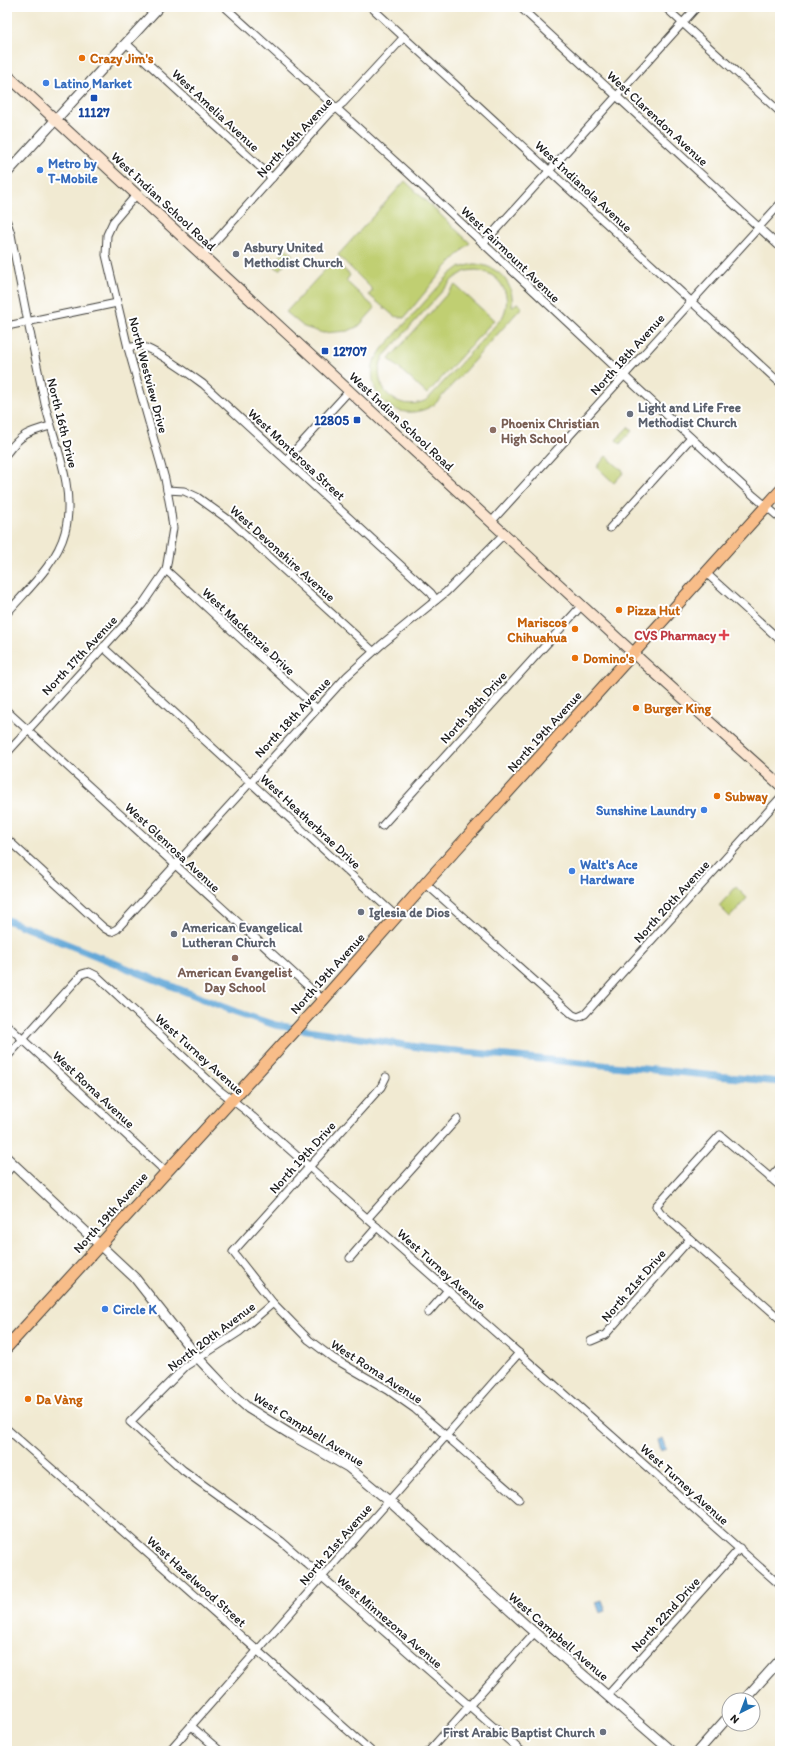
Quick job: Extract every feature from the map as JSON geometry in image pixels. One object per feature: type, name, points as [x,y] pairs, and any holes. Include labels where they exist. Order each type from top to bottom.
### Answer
[{"type":"main road","name":"West Indian School Road","points":[[7,75],[634,653],[780,785]]},
{"type":"main road","name":"North 19th Avenue","points":[[7,1347],[290,1036],[396,916],[780,491]]},
{"type":"street","points":[[7,173],[159,7]]},
{"type":"street","name":"West Fairmount Avenue","points":[[226,7],[691,438],[780,518]]},
{"type":"street","name":"West Indianola Avenue","points":[[371,7],[780,383]]},
{"type":"street","name":"West Clarendon Avenue","points":[[520,7],[780,247]]},
{"type":"street","points":[[665,7],[780,112]]},
{"type":"street","points":[[483,244],[548,170],[697,7]]},
{"type":"street","name":"North 16th Avenue","points":[[203,255],[336,108],[343,103],[404,37]]},
{"type":"street","name":"West Amelia Avenue","points":[[126,43],[272,178]]},
{"type":"street","name":"North Westview Drive","points":[[137,194],[113,222],[107,235],[106,255],[128,348],[167,490],[172,528],[166,570]]},
{"type":"street","name":"North 18th Avenue","points":[[492,521],[780,204]]},
{"type":"street","name":"North 16th Drive","points":[[7,222],[11,234],[27,321],[50,426],[62,465],[68,493],[65,533],[53,558],[7,613]]},
{"type":"street","points":[[7,326],[117,303]]},
{"type":"street","name":"West Monterosa Street","points":[[128,348],[140,346],[187,372],[217,397],[286,460],[431,593],[436,600]]},
{"type":"street","points":[[286,460],[350,390]]},
{"type":"street","points":[[7,453],[26,433],[50,426]]},
{"type":"street","points":[[610,528],[691,438]]},
{"type":"street","name":"West Devonshire Avenue","points":[[167,490],[184,492],[197,497],[229,520],[373,651]]},
{"type":"street","name":"North 18th Avenue","points":[[7,839],[104,928],[111,932],[117,929],[316,708],[373,651],[469,571],[505,533]]},
{"type":"street","name":"North 17th Avenue","points":[[7,753],[142,605],[166,570]]},
{"type":"street","name":"West Mackenzie Drive","points":[[166,570],[316,708]]},
{"type":"street","points":[[706,573],[780,640]]},
{"type":"street","name":"North 18th Drive","points":[[382,826],[582,605]]},
{"type":"street","name":"West Heatherbrae Drive","points":[[103,647],[396,916]]},
{"type":"street","name":"West Glenrosa Avenue","points":[[7,711],[322,1000]]},
{"type":"street","name":"North 20th Avenue","points":[[426,884],[573,1015],[578,1017],[585,1014],[780,798]]},
{"type":"street","name":"West Turney Avenue","points":[[23,1039],[82,974],[89,972],[97,976],[219,1090],[368,1219],[780,1585]]},
{"type":"street","name":"West Roma Avenue","points":[[7,1025],[166,1171]]},
{"type":"street","points":[[7,1057],[23,1039]]},
{"type":"street","name":"North 19th Drive","points":[[233,1252],[381,1087],[386,1077]]},
{"type":"street","points":[[368,1219],[457,1119]]},
{"type":"street","points":[[780,1186],[720,1135],[656,1206],[660,1212],[780,1319]]},
{"type":"street","name":"West Campbell Avenue","points":[[7,1158],[143,1286],[169,1324],[231,1393],[248,1408],[348,1467],[389,1501],[534,1632],[671,1751]]},
{"type":"street","points":[[7,1172],[14,1164]]},
{"type":"street","points":[[770,1178],[780,1167]]},
{"type":"street","points":[[350,1258],[377,1227]]},
{"type":"street","name":"North 21st Drive","points":[[591,1341],[605,1335],[690,1239]]},
{"type":"street","name":"West Roma Avenue","points":[[233,1252],[273,1303],[315,1344],[359,1374],[388,1390],[415,1409],[447,1435],[519,1499]]},
{"type":"street","points":[[428,1313],[448,1291]]},
{"type":"street","name":"North 20th Avenue","points":[[130,1422],[161,1390],[198,1358],[239,1332],[273,1303]]},
{"type":"street","name":"North 21st Avenue","points":[[169,1751],[519,1353]]},
{"type":"street","name":"West Minnezona Avenue","points":[[130,1422],[183,1470],[281,1541],[521,1751]]},
{"type":"street","name":"West Hazelwood Street","points":[[7,1429],[370,1751]]},
{"type":"street","name":"North 22nd Drive","points":[[608,1696],[740,1548]]},
{"type":"street","points":[[428,1751],[534,1632]]},
{"type":"street","points":[[751,1692],[780,1660]]},
{"type":"street","points":[[698,1751],[721,1725]]},
{"type":"street","points":[[191,1726],[220,1751]]},
{"type":"green space","points":[[405,181],[470,243],[445,268],[404,318],[394,316],[369,295],[373,290],[338,255]]},
{"type":"green space","points":[[279,242],[293,255],[279,270],[265,257],[268,255],[276,261],[283,253],[276,246]]},
{"type":"green space","points":[[334,260],[350,275],[346,281],[375,308],[359,326],[348,331],[323,333],[304,327],[286,312]]},
{"type":"green space","points":[[474,264],[483,265],[497,272],[508,283],[511,290],[512,307],[517,303],[522,307],[435,404],[422,410],[409,412],[397,410],[387,405],[379,396],[374,385],[372,372],[375,358],[376,359],[382,349],[449,275],[458,268]],"holes":[[[476,270],[485,272],[498,281],[506,294],[507,302],[502,318],[427,400],[416,403],[406,403],[396,400],[388,395],[380,378],[380,368],[383,357],[453,279],[466,271]]]},
{"type":"green space","points":[[455,285],[494,320],[427,394],[389,359]]},
{"type":"green space","points":[[628,427],[632,431],[620,444],[616,440]]},
{"type":"green space","points":[[606,456],[624,472],[614,483],[597,467]]},
{"type":"green space","points":[[736,887],[747,898],[730,917],[719,906]]},
{"type":"water","points":[[662,1438],[666,1449],[660,1451],[657,1440]]},
{"type":"water","points":[[602,1600],[606,1611],[600,1613],[596,1602]]},
{"type":"waterway","points":[[7,920],[236,1012],[275,1025],[424,1048],[780,1082]]},
{"type":"place","name":"Crazy Jim's","points":[[82,58]]},
{"type":"place","name":"Latino Market","points":[[46,83]]},
{"type":"place","name":"11127","points":[[94,98]]},
{"type":"place","name":"Metro by T-Mobile","points":[[40,170]]},
{"type":"place","name":"Asbury United Methodist Church","points":[[236,254]]},
{"type":"place","name":"12707","points":[[325,351]]},
{"type":"place","name":"Light and Life Free Methodist Church","points":[[630,414]]},
{"type":"place","name":"12805","points":[[357,420]]},
{"type":"place","name":"Phoenix Christian High School","points":[[493,430]]},
{"type":"place","name":"Pizza Hut","points":[[619,610]]},
{"type":"place","name":"Mariscos Chihuahua","points":[[575,629]]},
{"type":"place","name":"CVS Pharmacy","points":[[724,635]]},
{"type":"place","name":"Domino's","points":[[575,658]]},
{"type":"place","name":"Burger King","points":[[636,708]]},
{"type":"place","name":"Subway","points":[[717,796]]},
{"type":"place","name":"Sunshine Laundry","points":[[704,810]]},
{"type":"place","name":"Walt's Ace Hardware","points":[[572,871]]},
{"type":"place","name":"Iglesia de Dios","points":[[361,912]]},
{"type":"place","name":"American Evangelical Lutheran Church","points":[[174,934]]},
{"type":"place","name":"American Evangelist Day School","points":[[235,958]]},
{"type":"place","name":"Circle K","points":[[105,1309]]},
{"type":"place","name":"Da Vàng","points":[[28,1399]]},
{"type":"place","name":"First Arabic Baptist Church","points":[[603,1732]]}]
